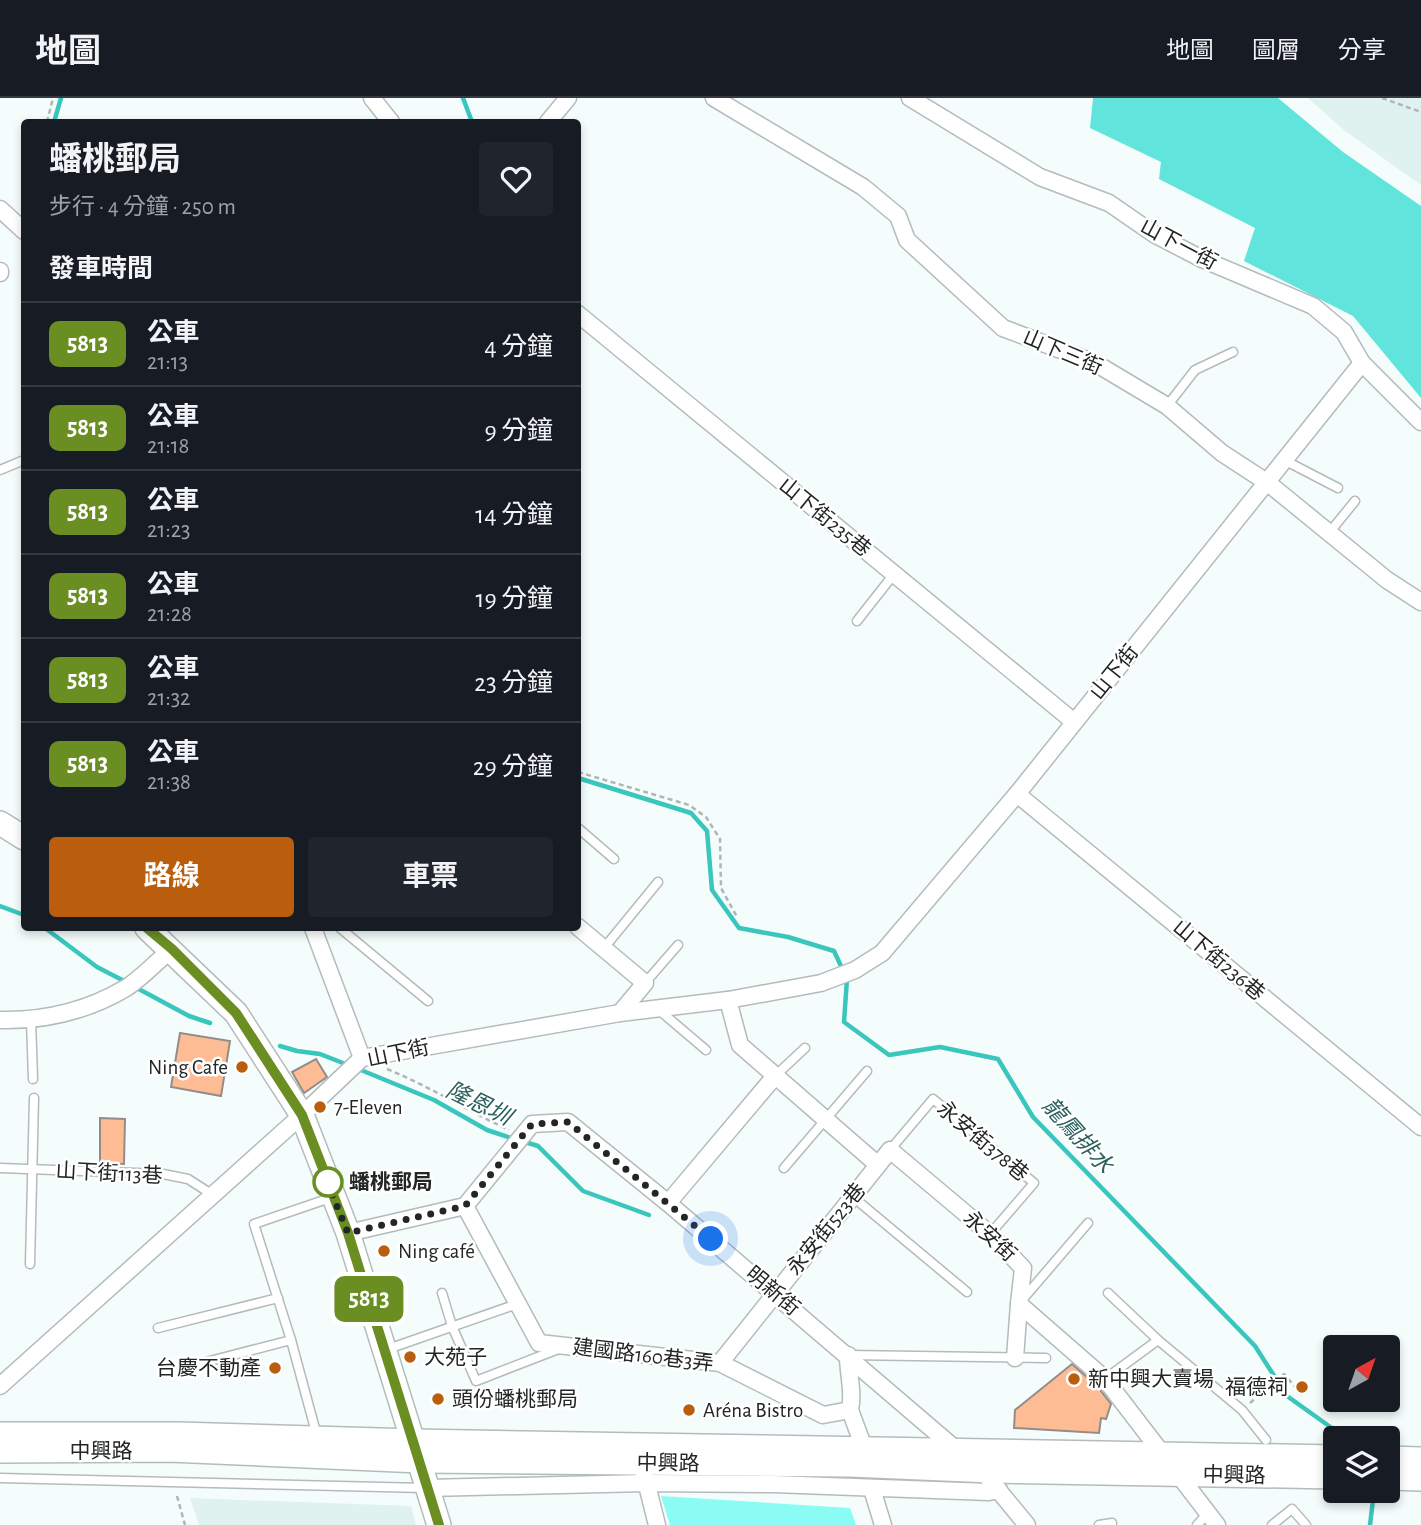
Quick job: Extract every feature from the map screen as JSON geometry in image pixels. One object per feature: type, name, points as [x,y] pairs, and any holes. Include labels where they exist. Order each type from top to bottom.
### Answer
[{"type":"street","points":[[372,98],[389,119]]},
{"type":"street","points":[[550,119],[568,98]]},
{"type":"street","name":"山下三街","points":[[714,98],[863,187],[898,216],[907,240],[1003,328],[1095,363],[1167,406],[1222,453],[1268,483],[1387,580],[1421,602]]},
{"type":"street","name":"山下一街","points":[[910,98],[1040,177],[1110,204],[1166,240],[1313,306],[1344,332],[1362,363],[1421,422]]},
{"type":"street","points":[[0,209],[21,228]]},
{"type":"street","name":"山下街235巷","points":[[581,316],[1073,721]]},
{"type":"street","name":"山下街","points":[[0,1386],[356,1064],[620,1013],[728,1000],[832,980],[855,970],[882,953],[1017,794],[1362,363]]},
{"type":"street","name":"山下街236巷","points":[[1017,794],[1421,1127]]},
{"type":"street","points":[[0,823],[21,836]]},
{"type":"street","points":[[581,929],[645,983],[620,1013]]},
{"type":"street","points":[[151,931],[236,1013],[302,1115],[348,1233],[439,1525]]},
{"type":"street","points":[[317,931],[356,1064]]},
{"type":"street","points":[[0,1020],[31,1020],[80,1010],[131,984],[172,949]]},
{"type":"street","points":[[728,1000],[740,1045],[878,1165],[891,1150]]},
{"type":"street","points":[[668,1203],[775,1076]]},
{"type":"street","name":"明新街","points":[[523,1135],[568,1122],[775,1293],[969,1460],[999,1490],[1027,1525]]},
{"type":"street","points":[[348,1233],[465,1206],[523,1135]]},
{"type":"street","name":"永安街","points":[[891,1150],[990,1234],[1023,1268],[1019,1304]]},
{"type":"street","name":"永安街523巷","points":[[720,1363],[878,1165]]},
{"type":"street","name":"建國路160巷3弄","points":[[465,1206],[539,1343],[720,1363],[823,1415],[850,1410]]},
{"type":"street","points":[[1015,1358],[1019,1304]]},
{"type":"street","points":[[1019,1304],[1105,1379],[1160,1454],[1178,1473],[1208,1521]]},
{"type":"street","points":[[848,1355],[853,1396],[850,1410],[864,1448]]},
{"type":"street","name":"中興路","points":[[0,1434],[178,1434],[318,1438],[417,1451],[644,1473],[1160,1454],[1323,1457]]},
{"type":"street","name":"中興路","points":[[0,1451],[864,1448],[969,1460],[1178,1473],[1323,1477]]},
{"type":"street","points":[[1400,1458],[1421,1459]]},
{"type":"street","points":[[428,1488],[644,1473],[872,1489],[999,1490]]},
{"type":"street","points":[[644,1473],[657,1525]]},
{"type":"street","points":[[1400,1478],[1421,1479]]},
{"type":"street","points":[[872,1489],[883,1525]]},
{"type":"lane","points":[[1167,406],[1195,370],[1233,352]]},
{"type":"lane","points":[[1284,460],[1338,488]]},
{"type":"lane","points":[[0,470],[21,461]]},
{"type":"lane","points":[[1329,533],[1355,500]]},
{"type":"lane","points":[[857,621],[894,574]]},
{"type":"lane","points":[[581,831],[614,859]]},
{"type":"lane","points":[[604,948],[658,882]]},
{"type":"lane","points":[[344,931],[428,1002]]},
{"type":"lane","points":[[645,983],[678,945]]},
{"type":"lane","points":[[657,1008],[706,1049]]},
{"type":"lane","points":[[31,1020],[33,1079]]},
{"type":"lane","points":[[775,1076],[806,1048]]},
{"type":"lane","points":[[784,1167],[867,1071]]},
{"type":"lane","points":[[30,1264],[34,1098]]},
{"type":"lane","name":"永安街378巷","points":[[891,1150],[933,1099],[1034,1183],[990,1234]]},
{"type":"lane","name":"山下街113巷","points":[[0,1168],[163,1174],[188,1179],[213,1195]]},
{"type":"lane","points":[[318,1438],[291,1339],[254,1224],[333,1197]]},
{"type":"lane","points":[[853,1197],[967,1292]]},
{"type":"lane","points":[[1019,1304],[1088,1223]]},
{"type":"lane","points":[[442,1293],[452,1326],[476,1381],[566,1346]]},
{"type":"lane","points":[[1108,1293],[1158,1340],[1242,1410],[1266,1440]]},
{"type":"lane","points":[[158,1328],[278,1298]]},
{"type":"lane","points":[[385,1350],[517,1304]]},
{"type":"lane","points":[[175,1370],[291,1339]]},
{"type":"lane","points":[[1105,1379],[1158,1340]]},
{"type":"lane","points":[[848,1355],[1046,1358]]},
{"type":"lane","points":[[0,1478],[428,1488]]},
{"type":"lane","points":[[1272,1525],[1292,1509],[1306,1525]]},
{"type":"lane","points":[[1099,1525],[1112,1522]]},
{"type":"path","points":[[48,119],[53,98]]},
{"type":"path","points":[[1382,98],[1421,112]]},
{"type":"path","points":[[581,773],[689,805],[706,817],[720,839],[721,888],[737,917]]},
{"type":"path","points":[[356,1064],[418,1081],[467,1110],[523,1135]]},
{"type":"path","points":[[1242,1410],[1284,1374],[1302,1395]]},
{"type":"path","points":[[177,1496],[185,1525]]},
{"type":"shaded area","points":[[1093,98],[1278,98],[1343,152],[1421,206],[1421,398],[1353,316],[1244,261],[1255,228],[1159,179],[1161,162],[1090,128]]},
{"type":"shaded area","points":[[1308,98],[1421,98],[1421,185],[1345,131]]},
{"type":"shaded area","points":[[661,1496],[850,1508],[856,1525],[670,1525]]},
{"type":"shaded area","points":[[190,1498],[411,1506],[416,1525],[199,1525]]},
{"type":"building","points":[[180,1033],[230,1041],[221,1096],[171,1087]]},
{"type":"building","points":[[316,1059],[327,1077],[304,1093],[292,1072]]},
{"type":"building","points":[[100,1118],[125,1119],[124,1164],[100,1163]]},
{"type":"building","name":"新中興大賣場","points":[[1072,1364],[1097,1386],[1111,1404],[1106,1419],[1101,1418],[1099,1433],[1014,1428],[1015,1410]]},
{"type":"waterway","name":"龍鳳排水","points":[[55,119],[61,98]]},
{"type":"waterway","points":[[463,98],[471,119]]},
{"type":"waterway","name":"龍鳳排水","points":[[581,779],[691,813],[707,831],[712,890],[739,928],[788,937],[834,951],[847,979],[844,1022],[889,1055],[940,1047],[998,1059],[1033,1117],[1255,1346],[1287,1396],[1329,1426]]},
{"type":"waterway","name":"隆恩圳","points":[[0,906],[21,914]]},
{"type":"waterway","name":"隆恩圳","points":[[49,931],[97,967],[128,983]]},
{"type":"waterway","name":"隆恩圳","points":[[135,987],[189,1016],[210,1023]]},
{"type":"waterway","name":"隆恩圳","points":[[280,1046],[320,1054],[348,1065]]},
{"type":"waterway","name":"隆恩圳","points":[[356,1068],[434,1100],[487,1130],[514,1139]]},
{"type":"waterway","name":"隆恩圳","points":[[522,1141],[538,1146],[583,1191],[649,1215]]},
{"type":"waterway","name":"龍鳳排水","points":[[1370,1525],[1373,1503]]},
{"type":"bus line","name":"5813","points":[[151,931],[236,1013],[302,1115],[348,1233],[439,1525]]},
{"type":"place","name":"Ning Cafe","points":[[242,1067]]},
{"type":"place","name":"7-Eleven","points":[[320,1107]]},
{"type":"place","name":"蟠桃郵局","points":[[328,1182]]},
{"type":"place","name":"Ning café","points":[[384,1251]]},
{"type":"place","name":"大苑子","points":[[410,1357]]},
{"type":"place","name":"台慶不動產","points":[[275,1368]]},
{"type":"place","name":"新中興大賣場","points":[[1074,1379]]},
{"type":"place","name":"福德祠","points":[[1302,1387]]},
{"type":"place","name":"頭份蟠桃郵局","points":[[438,1399]]},
{"type":"place","name":"Aréna Bistro","points":[[689,1410]]},
{"type":"route","points":[[328,1182],[325,1177],[348,1233],[465,1206],[532,1124],[568,1122],[711,1239]]}]
